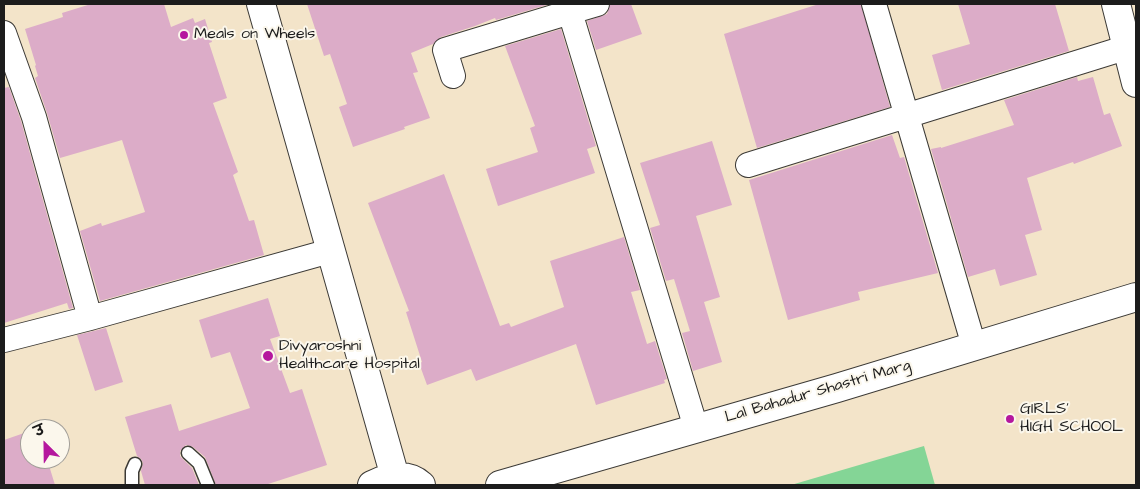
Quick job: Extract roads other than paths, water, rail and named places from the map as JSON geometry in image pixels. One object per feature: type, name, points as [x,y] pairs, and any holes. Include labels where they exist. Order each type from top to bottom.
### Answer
[{"type":"street","points":[[261,4],[330,251],[383,481],[407,478],[421,485]]},
{"type":"street","points":[[453,76],[445,50],[569,8],[597,4]]},
{"type":"street","points":[[874,4],[974,346]]},
{"type":"street","points":[[1116,4],[1136,83]]},
{"type":"street","points":[[569,8],[696,428]]},
{"type":"street","points":[[4,34],[34,118],[90,318]]},
{"type":"street","points":[[748,165],[1128,46]]},
{"type":"street","points":[[4,340],[330,251]]},
{"type":"street","name":"Lal Bahadur Shastri Marg","points":[[500,485],[1136,297]]},
{"type":"lane","points":[[188,452],[200,463],[208,485]]},
{"type":"lane","points":[[132,485],[132,471],[135,464]]},
{"type":"place","name":"Meals on Wheels","points":[[184,35]]},
{"type":"place","name":"Divyaroshni Healthcare Hospital","points":[[268,356]]},
{"type":"place","name":"GIRLS' HIGH SCHOOL","points":[[1010,419]]}]
